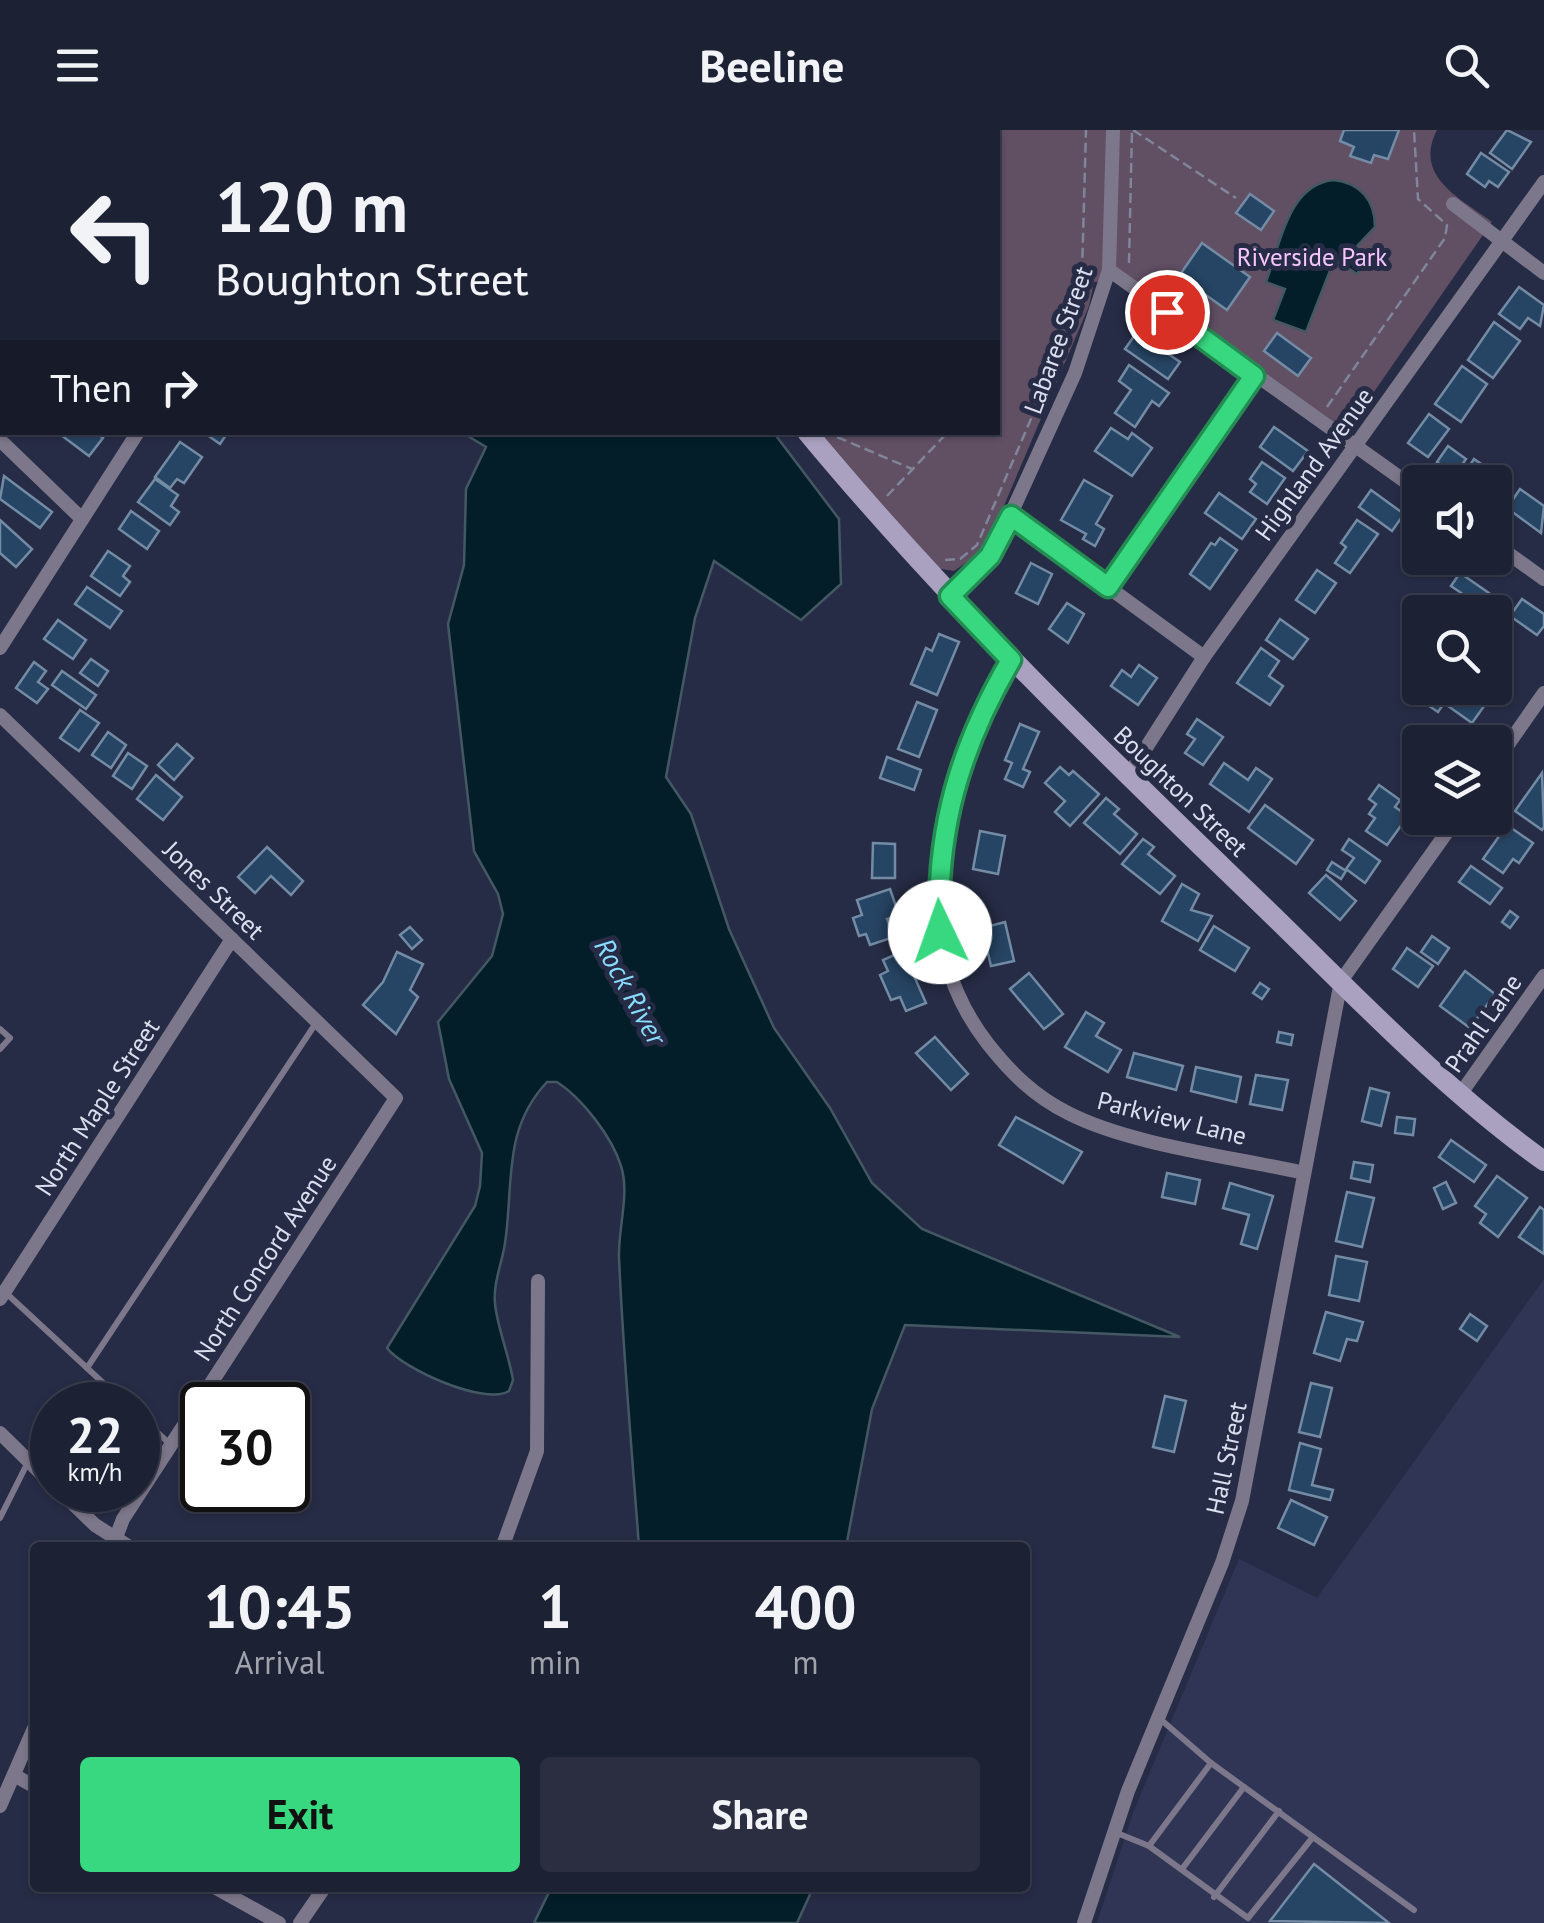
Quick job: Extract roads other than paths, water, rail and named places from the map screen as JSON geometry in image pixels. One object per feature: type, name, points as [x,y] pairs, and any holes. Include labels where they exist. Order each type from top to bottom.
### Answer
[{"type":"street","name":"Labaree Street","points":[[950,596],[990,556],[1076,373],[1109,270],[1114,130]]},
{"type":"street","name":"Highland Avenue","points":[[1128,776],[1204,657],[1544,182]]},
{"type":"street","points":[[1453,204],[1544,273]]},
{"type":"street","points":[[1109,270],[1402,479]]},
{"type":"street","points":[[0,648],[136,435]]},
{"type":"street","name":"Boughton Street","points":[[809,435],[950,596],[1128,776],[1458,1096],[1544,1161]]},
{"type":"street","points":[[0,440],[82,519]]},
{"type":"street","points":[[1011,516],[1204,657]]},
{"type":"street","points":[[1512,556],[1544,579]]},
{"type":"street","name":"Parkview Lane","points":[[1011,660],[985,703],[940,842],[942,956],[965,1010],[1010,1072],[1036,1095],[1071,1115],[1304,1173]]},
{"type":"street","points":[[1512,739],[1544,693]]},
{"type":"street","name":"Jones Street","points":[[0,715],[396,1098]]},
{"type":"street","points":[[1341,981],[1444,835]]},
{"type":"street","name":"North Maple Street","points":[[2,1296],[232,938]]},
{"type":"street","name":"Prahl Lane","points":[[1458,1096],[1544,976]]},
{"type":"street","name":"Hall Street","points":[[1084,1923],[1114,1832],[1232,1537],[1242,1501],[1341,981]]},
{"type":"street","name":"North Concord Avenue","points":[[115,1542],[170,1445],[396,1098]]},
{"type":"street","points":[[504,1542],[537,1452],[538,1281]]},
{"type":"street","points":[[0,1433],[28,1461]]},
{"type":"street","points":[[82,1512],[113,1542]]},
{"type":"street","points":[[0,1806],[8,1777],[30,1735]]},
{"type":"street","points":[[223,1892],[280,1923]]},
{"type":"street","points":[[300,1923],[321,1892]]},
{"type":"lane","points":[[1108,587],[1254,376]]},
{"type":"lane","points":[[87,1368],[318,1020]]},
{"type":"lane","points":[[0,1029],[10,1038],[0,1049]]},
{"type":"lane","points":[[2,1296],[102,1382]]},
{"type":"lane","points":[[160,1435],[170,1445]]},
{"type":"lane","points":[[0,1518],[28,1461]]},
{"type":"lane","points":[[1158,1718],[1211,1763],[1414,1910]]},
{"type":"lane","points":[[1148,1846],[1211,1763]]},
{"type":"lane","points":[[1182,1870],[1244,1786]]},
{"type":"lane","points":[[1214,1897],[1278,1811]]},
{"type":"lane","points":[[1114,1832],[1148,1846],[1248,1918],[1314,1837]]},
{"type":"water","points":[[1334,180],[1364,194],[1375,227],[1356,247],[1369,257],[1357,274],[1337,260],[1331,268],[1306,332],[1273,320],[1285,289],[1266,282],[1296,204],[1318,184]]},
{"type":"water","name":"Rock River","points":[[466,435],[776,435],[839,519],[841,584],[801,620],[714,561],[695,618],[666,777],[691,814],[729,929],[774,1028],[830,1108],[872,1183],[922,1229],[1180,1337],[905,1325],[872,1409],[847,1542],[639,1542],[619,1257],[623,1177],[617,1155],[603,1131],[586,1108],[557,1082],[547,1082],[533,1100],[516,1138],[512,1158],[505,1243],[495,1296],[513,1380],[509,1391],[482,1394],[464,1390],[409,1366],[387,1348],[475,1206],[480,1186],[482,1153],[449,1079],[438,1022],[492,956],[503,914],[498,894],[474,851],[448,624],[464,565],[466,489],[486,447]]},
{"type":"water","points":[[549,1892],[811,1892],[797,1923],[534,1923]]},
{"type":"park label","name":"Riverside Park","points":[[1312,257]]}]
